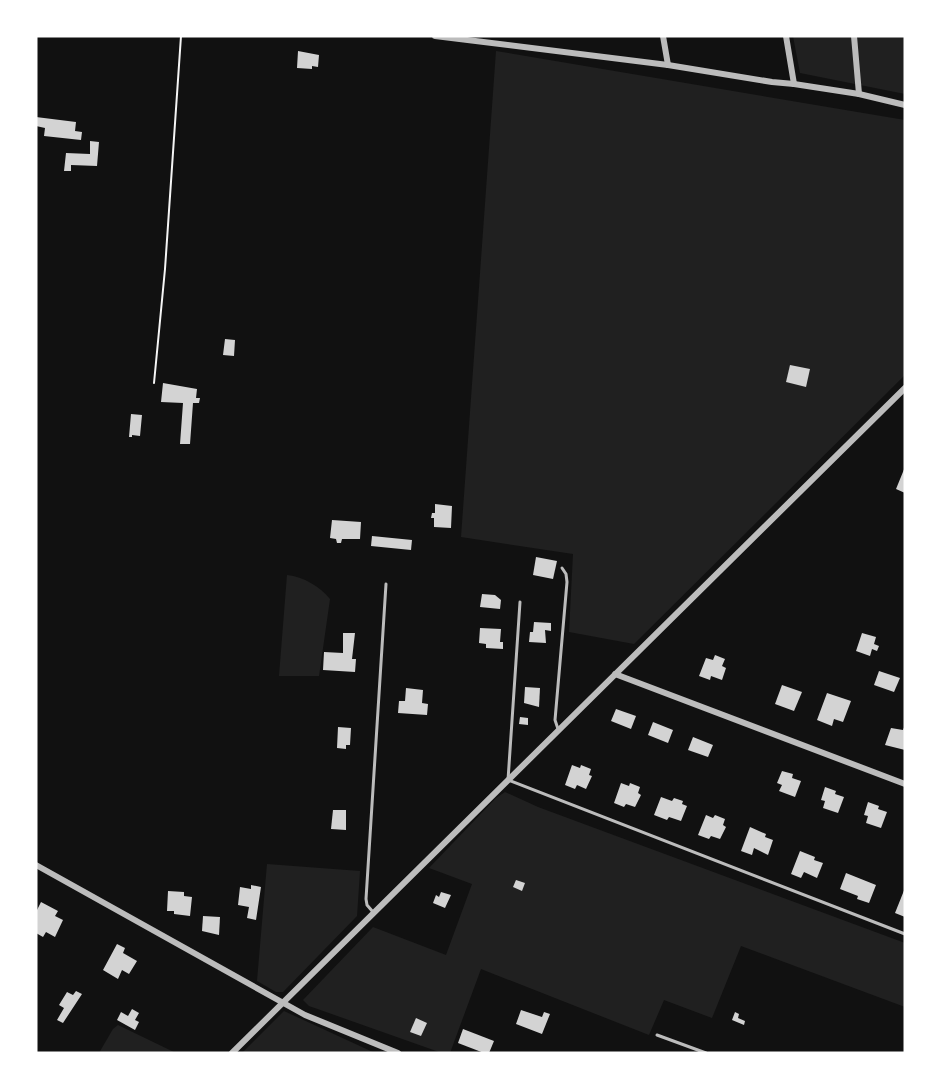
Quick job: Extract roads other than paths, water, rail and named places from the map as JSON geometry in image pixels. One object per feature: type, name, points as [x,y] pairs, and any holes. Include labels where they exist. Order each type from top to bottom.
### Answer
[{"type":"street","points":[[435,36],[668,65],[859,93],[905,105]]},
{"type":"street","points":[[663,36],[668,65]]},
{"type":"street","points":[[786,36],[794,84]]},
{"type":"street","points":[[854,36],[859,93]]},
{"type":"street","points":[[232,1053],[905,388]]},
{"type":"street","points":[[615,674],[905,784]]},
{"type":"street","points":[[36,865],[284,1001],[305,1015],[398,1053]]},
{"type":"lane","points":[[559,730],[555,720],[567,582],[562,568]]},
{"type":"lane","points":[[373,912],[367,905],[366,899],[386,584]]},
{"type":"lane","points":[[520,602],[508,780],[905,934]]},
{"type":"lane","points":[[657,1035],[706,1053]]}]
